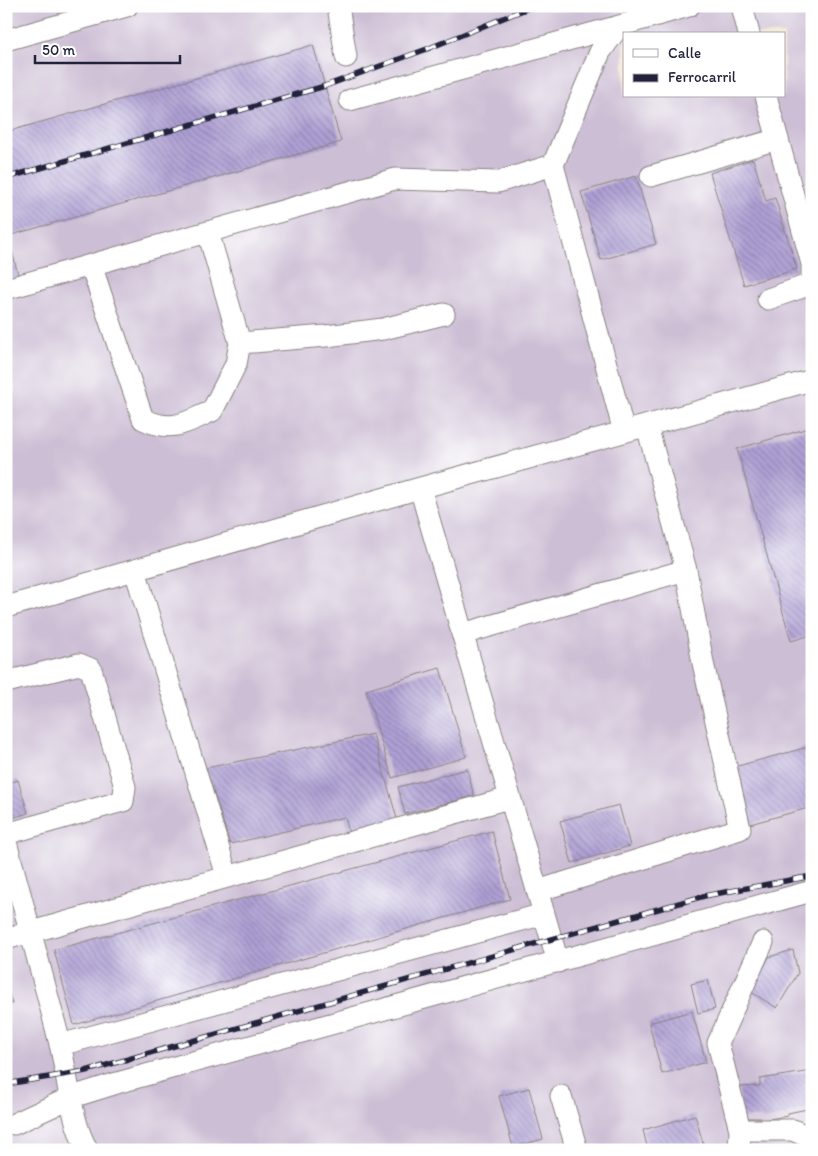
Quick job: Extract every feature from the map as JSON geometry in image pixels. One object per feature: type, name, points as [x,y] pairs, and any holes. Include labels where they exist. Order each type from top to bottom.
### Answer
[{"type":"lane","points":[[6,40],[127,6]]},
{"type":"lane","points":[[338,6],[346,57]]},
{"type":"lane","points":[[742,6],[749,32]]},
{"type":"lane","points":[[350,100],[620,26],[679,7]]},
{"type":"lane","points":[[620,26],[600,52],[553,165],[624,432]]},
{"type":"lane","points":[[767,98],[812,264],[812,288]]},
{"type":"lane","points":[[651,176],[778,139]]},
{"type":"lane","points":[[6,289],[395,179],[498,182],[553,165]]},
{"type":"lane","points":[[91,265],[143,418],[158,426],[180,425],[212,411],[236,364],[240,342],[208,232]]},
{"type":"lane","points":[[768,299],[811,284]]},
{"type":"lane","points":[[240,342],[326,336],[383,329],[444,314]]},
{"type":"lane","points":[[6,607],[420,488],[812,380]]},
{"type":"lane","points":[[537,891],[740,829],[702,663],[686,570],[647,426]]},
{"type":"lane","points":[[420,488],[558,962]]},
{"type":"lane","points":[[135,570],[227,876]]},
{"type":"lane","points":[[462,634],[686,570]]},
{"type":"lane","points":[[6,682],[79,664],[91,668],[125,787],[122,801],[6,834]]},
{"type":"lane","points":[[6,939],[510,798]]},
{"type":"lane","points":[[6,842],[60,1045],[83,1142],[88,1150]]},
{"type":"lane","points":[[14,1124],[72,1097],[812,891]]},
{"type":"lane","points":[[60,1045],[544,914]]},
{"type":"lane","points":[[763,942],[718,1043],[740,1140],[793,1130],[812,1139]]},
{"type":"lane","points":[[560,1096],[577,1150]]},
{"type":"shaded area","points":[[6,6],[812,6],[812,1150],[6,1150]]},
{"type":"building","points":[[313,45],[341,142],[8,236],[20,282],[6,286],[6,132]]},
{"type":"building","points":[[753,159],[766,201],[775,198],[797,269],[744,285],[710,173]]},
{"type":"building","points":[[636,176],[656,244],[601,260],[581,192]]},
{"type":"building","points":[[812,427],[812,635],[791,641],[737,449]]},
{"type":"building","points":[[440,668],[466,757],[392,778],[366,690]]},
{"type":"building","points":[[373,734],[397,819],[349,832],[345,817],[230,844],[206,768]]},
{"type":"building","points":[[812,746],[812,807],[750,824],[734,767]]},
{"type":"building","points":[[467,769],[474,796],[405,814],[398,787]]},
{"type":"building","points":[[18,780],[28,813],[6,820],[6,784]]},
{"type":"building","points":[[619,805],[630,846],[572,863],[560,821]]},
{"type":"building","points":[[492,831],[510,899],[74,1025],[54,950]]},
{"type":"building","points":[[793,950],[798,973],[777,1008],[751,992],[769,957]]},
{"type":"building","points":[[708,980],[715,1009],[698,1013],[691,984]]},
{"type":"building","points":[[6,984],[12,1004],[6,1006]]},
{"type":"building","points":[[692,1011],[706,1062],[662,1074],[649,1023]]},
{"type":"building","points":[[812,1071],[812,1108],[788,1113],[788,1116],[762,1120],[761,1118],[741,1118],[739,1087],[760,1086],[760,1079]]},
{"type":"building","points":[[529,1088],[543,1139],[513,1147],[499,1096]]},
{"type":"building","points":[[695,1115],[705,1150],[648,1150],[643,1130]]},
{"type":"railway","points":[[6,178],[325,86],[427,49],[533,6]]},
{"type":"railway","points":[[6,1084],[86,1071],[704,896],[812,876]]}]
